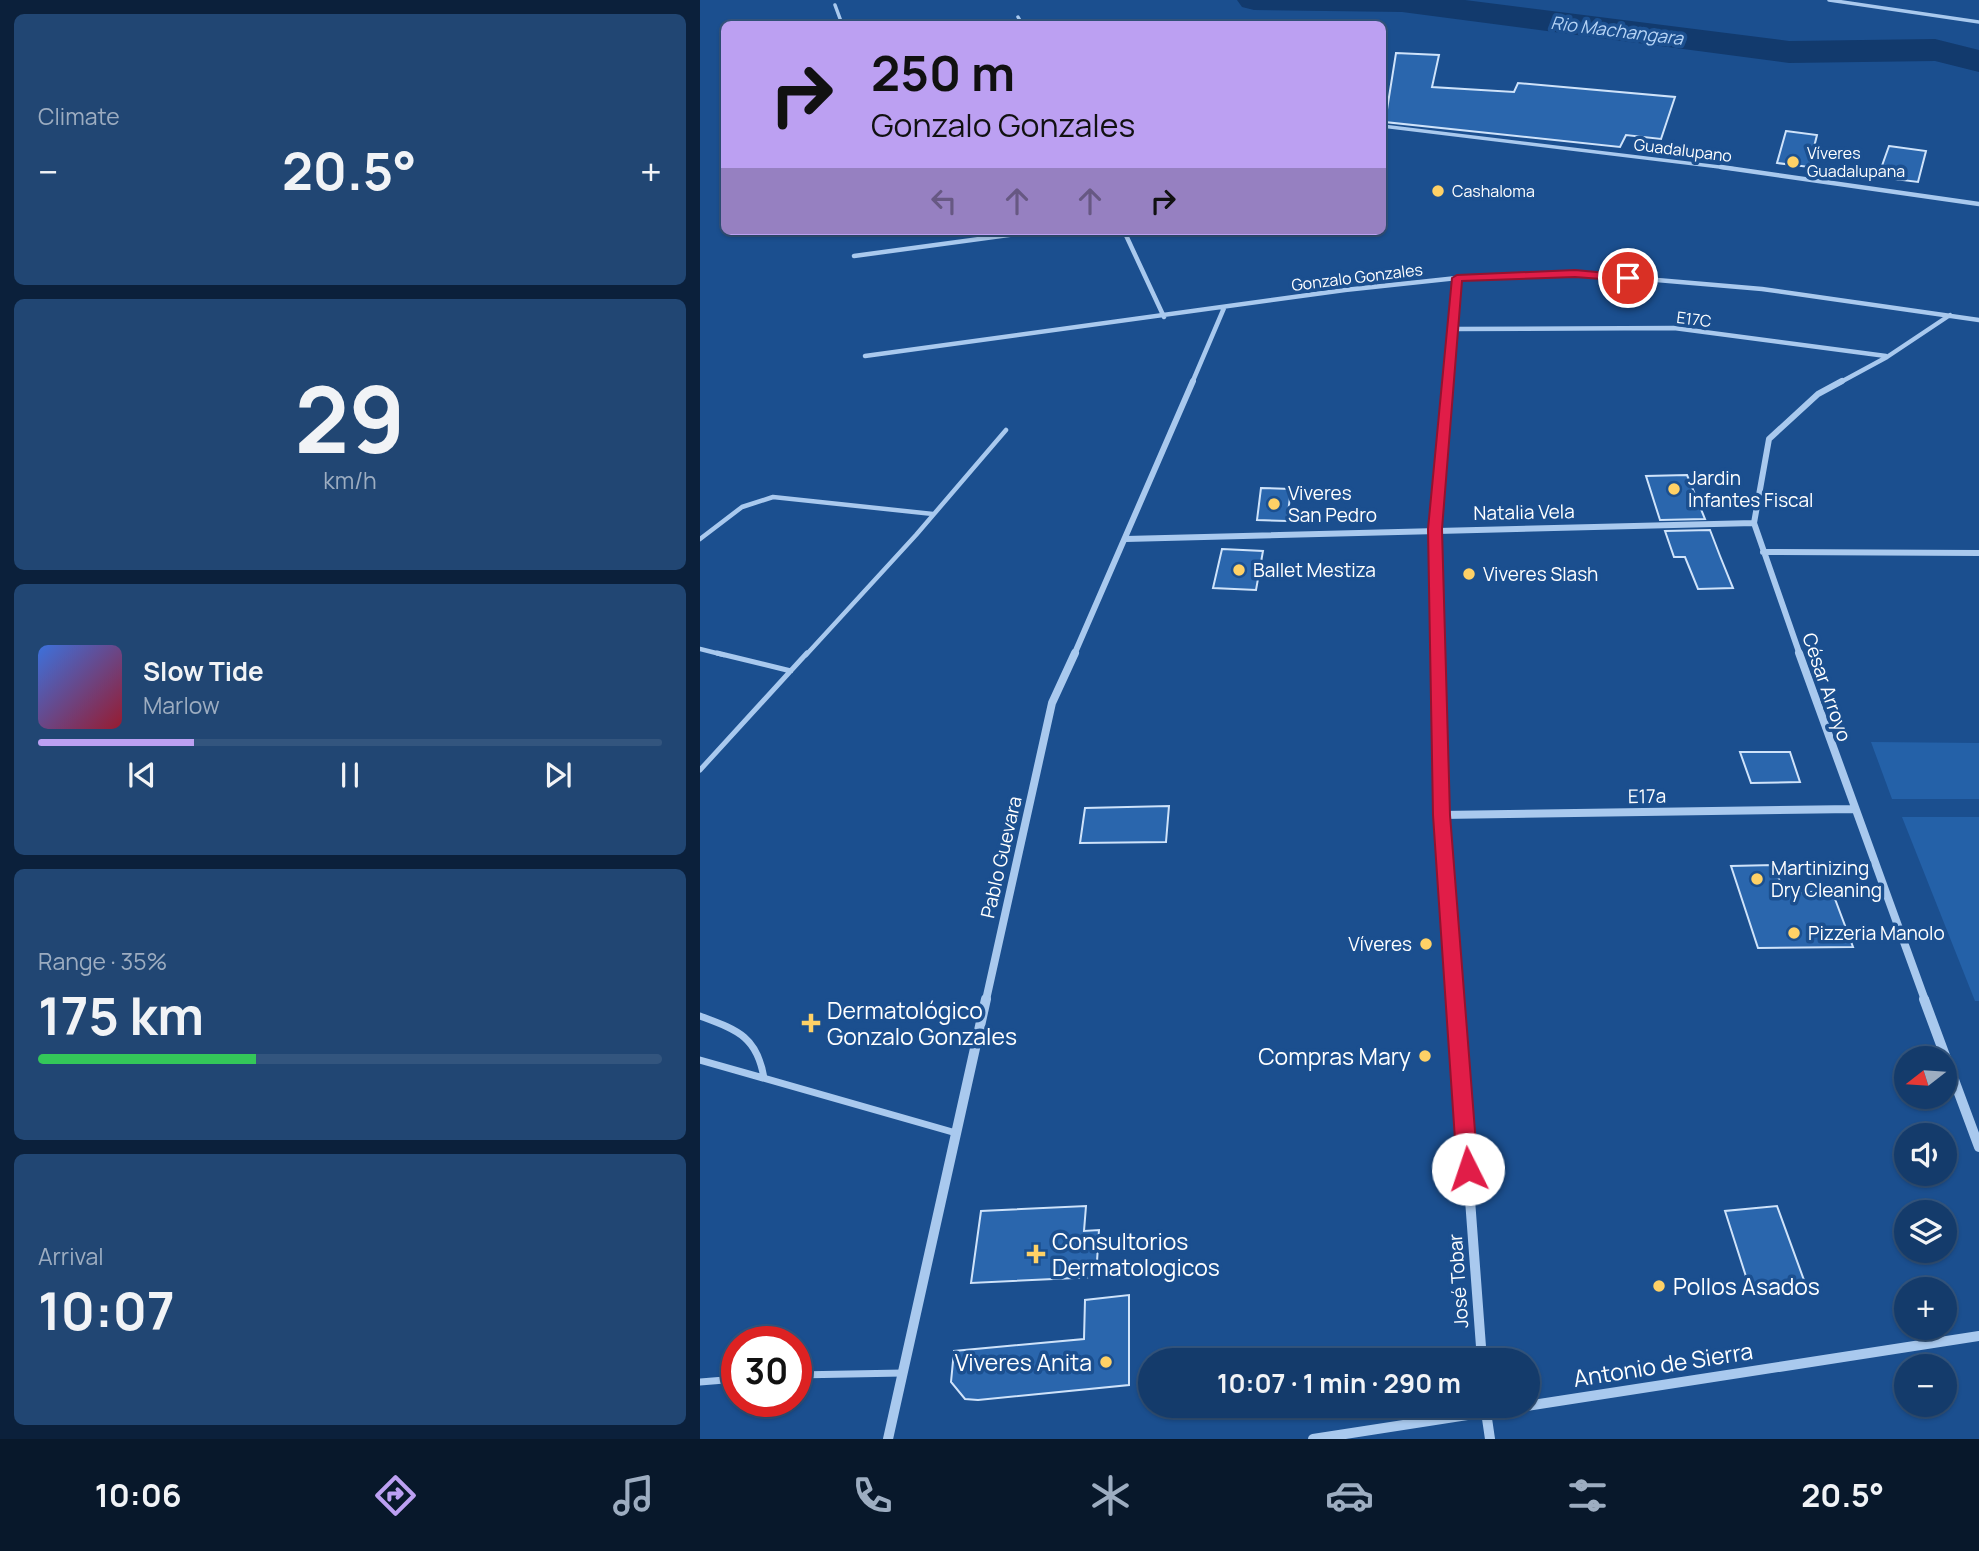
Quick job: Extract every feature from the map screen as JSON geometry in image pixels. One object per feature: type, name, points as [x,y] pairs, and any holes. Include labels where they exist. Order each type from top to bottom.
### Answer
[{"type":"street","points":[[1829,0],[1979,22]]},
{"type":"street","points":[[835,5],[841,21]]},
{"type":"street","points":[[1018,17],[1020,21]]},
{"type":"street","name":"Guadalupano","points":[[1386,126],[1743,170],[1979,204]]},
{"type":"street","points":[[854,256],[1009,235]]},
{"type":"street","points":[[1126,235],[1164,317]]},
{"type":"street","name":"Gonzalo Gonzales","points":[[864,356],[1164,317],[1345,290],[1457,278],[1575,273],[1762,289],[1979,320]]},
{"type":"street","name":"José Tobar","points":[[1457,278],[1455,329],[1435,529],[1441,815],[1481,1348]]},
{"type":"street","name":"Pablo Guevara","points":[[888,1439],[1052,703],[1126,539],[1224,308]]},
{"type":"street","name":"César Arroyo","points":[[1950,315],[1887,356],[1818,394],[1769,439],[1754,523],[1854,809],[1979,1147]]},
{"type":"street","name":"E17C","points":[[1455,329],[1674,328],[1887,356]]},
{"type":"street","name":"Natalia Vela","points":[[1126,539],[1435,529],[1754,523]]},
{"type":"street","points":[[1763,552],[1979,553]]},
{"type":"street","name":"E17a","points":[[1441,815],[1854,809]]},
{"type":"street","name":"Antonio de Sierra","points":[[1540,1401],[1979,1336]]},
{"type":"street","name":"Antonio de Sierra","points":[[1313,1439],[1434,1418]]},
{"type":"street","points":[[1487,1418],[1490,1439]]},
{"type":"lane","points":[[700,770],[1006,430]]},
{"type":"lane","points":[[700,539],[742,507],[773,497],[933,514]]},
{"type":"lane","points":[[700,649],[791,671]]},
{"type":"lane","points":[[700,1016],[745,1033],[762,1057],[764,1078]]},
{"type":"lane","points":[[700,1060],[956,1133]]},
{"type":"lane","points":[[812,1375],[903,1373]]},
{"type":"lane","points":[[700,1382],[721,1380]]},
{"type":"shaded area","points":[[1871,742],[1979,743],[1979,799],[1892,799]]},
{"type":"shaded area","points":[[1902,817],[1979,817],[1979,1001],[1975,1001]]},
{"type":"building","points":[[1396,53],[1439,55],[1432,87],[1514,92],[1518,83],[1675,97],[1661,139],[1626,135],[1620,147],[1386,122]]},
{"type":"building","points":[[1786,131],[1817,135],[1809,167],[1777,163]]},
{"type":"building","points":[[1889,146],[1926,151],[1918,182],[1878,177]]},
{"type":"building","name":"Jardin Infantes Fiscal","points":[[1687,475],[1705,519],[1660,520],[1646,476]]},
{"type":"building","name":"Viveres San Pedro","points":[[1261,488],[1291,489],[1287,521],[1257,520]]},
{"type":"building","points":[[1710,530],[1733,588],[1698,589],[1685,557],[1674,557],[1665,531]]},
{"type":"building","name":"Ballet Mestiza","points":[[1222,549],[1263,551],[1256,590],[1213,588]]},
{"type":"building","points":[[1740,752],[1790,752],[1800,782],[1751,783]]},
{"type":"building","points":[[1169,806],[1166,842],[1080,843],[1085,808]]},
{"type":"building","points":[[1774,865],[1784,893],[1832,891],[1853,947],[1758,948],[1731,866]]},
{"type":"building","name":"Consultorios Dermatologicos","points":[[1086,1206],[1084,1231],[1099,1230],[1096,1277],[971,1283],[981,1211]]},
{"type":"building","points":[[1777,1206],[1805,1283],[1750,1289],[1725,1211]]},
{"type":"building","points":[[1129,1295],[1129,1385],[978,1400],[965,1399],[951,1382],[954,1351],[1084,1339],[1085,1300]]},
{"type":"waterway","name":"Rio Machangara","points":[[1254,0],[1402,2],[1789,52],[1935,50],[1979,61]]},
{"type":"place","name":"Víveres Guadalupana","points":[[1793,162]]},
{"type":"place","name":"Cashaloma","points":[[1438,191]]},
{"type":"place","name":"Jardin Infantes Fiscal","points":[[1674,489]]},
{"type":"place","name":"Viveres San Pedro","points":[[1274,504]]},
{"type":"place","name":"Ballet Mestiza","points":[[1239,570]]},
{"type":"place","name":"Viveres Slash","points":[[1469,574]]},
{"type":"place","name":"Martinizing Dry Cleaning","points":[[1757,879]]},
{"type":"place","name":"Pizzeria Manolo","points":[[1794,933]]},
{"type":"place","name":"Víveres","points":[[1426,944]]},
{"type":"place","name":"Dermatológico Gonzalo Gonzales","points":[[811,1023]]},
{"type":"place","name":"Compras Mary","points":[[1425,1056]]},
{"type":"place","name":"Consultorios Dermatologicos","points":[[1036,1254]]},
{"type":"place","name":"Pollos Asados","points":[[1659,1286]]},
{"type":"place","name":"Viveres Anita","points":[[1106,1362]]},
{"type":"route","points":[[1468,1169],[1441,815],[1435,529],[1455,329],[1457,278],[1575,273],[1628,278]]}]
